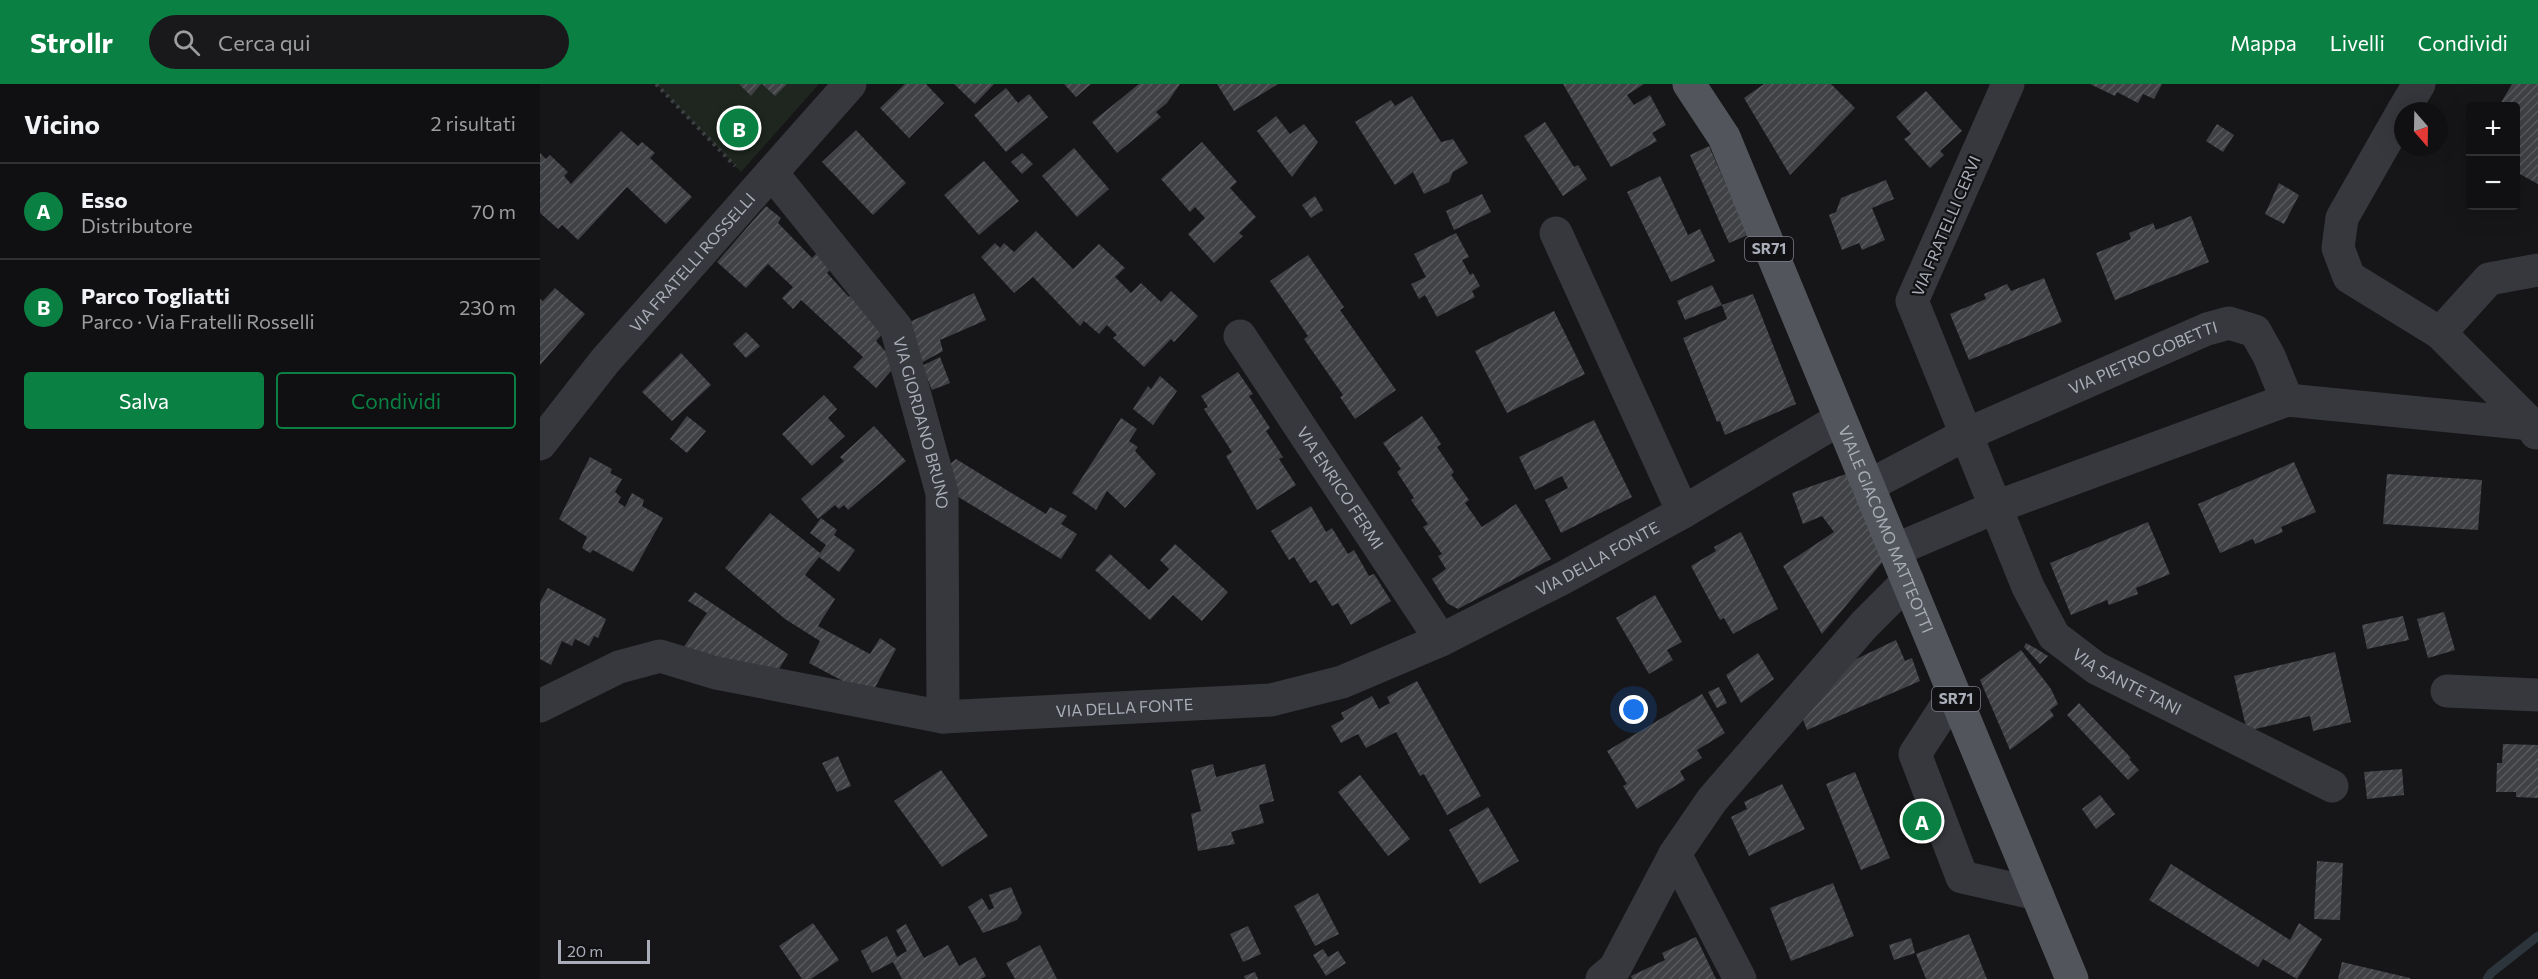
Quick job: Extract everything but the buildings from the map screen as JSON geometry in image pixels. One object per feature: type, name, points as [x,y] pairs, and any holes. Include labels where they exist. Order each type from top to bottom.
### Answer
[{"type":"main road","name":"VIALE GIACOMO MATTEOTTI","points":[[1689,84],[1724,137],[2072,979]]},
{"type":"street","name":"VIA FRATELLI ROSSELLI","points":[[540,444],[756,172],[850,84]]},
{"type":"street","name":"VIA FRATELLI CERVI","points":[[1965,435],[1912,301],[2008,84]]},
{"type":"street","points":[[2408,102],[2419,84]]},
{"type":"street","points":[[2394,127],[2342,218],[2338,248],[2349,277],[2440,333],[2535,431]]},
{"type":"street","name":"VIA GIORDANO BRUNO","points":[[756,172],[896,327],[942,493],[943,717]]},
{"type":"street","points":[[1556,233],[1683,512]]},
{"type":"street","points":[[2440,333],[2489,279],[2538,270]]},
{"type":"street","name":"VIA PIETRO GOBETTI","points":[[1868,486],[1965,435],[2207,328],[2229,323],[2255,331],[2269,356],[2287,400]]},
{"type":"street","name":"VIA ENRICO FERMI","points":[[1240,336],[1441,640]]},
{"type":"street","points":[[1895,550],[1996,507],[2287,400],[2535,431]]},
{"type":"street","name":"VIA DELLA FONTE","points":[[540,706],[619,667],[660,656],[716,673],[943,717],[1271,700],[1342,682],[1441,640],[1563,578],[1683,512],[1840,419]]},
{"type":"street","points":[[1965,435],[1996,507]]},
{"type":"street","name":"VIA SANTE TANI","points":[[1996,507],[2028,587],[2054,636],[2096,668],[2332,786]]},
{"type":"street","points":[[1612,975],[1675,854],[1712,800],[1864,625],[1908,581]]},
{"type":"street","points":[[2447,690],[2538,695]]},
{"type":"street","points":[[1954,694],[1915,754],[1962,878],[2037,894]]},
{"type":"street","points":[[1675,854],[1740,979]]},
{"type":"path","points":[[656,84],[756,172]]},
{"type":"shaded area","points":[[656,84],[819,84],[741,172]]},
{"type":"waterway","points":[[2487,979],[2491,973],[2538,936]]},
{"type":"place","name":"Parco Togliatti","points":[[739,128]]},
{"type":"place","name":"Esso","points":[[1922,821]]}]
